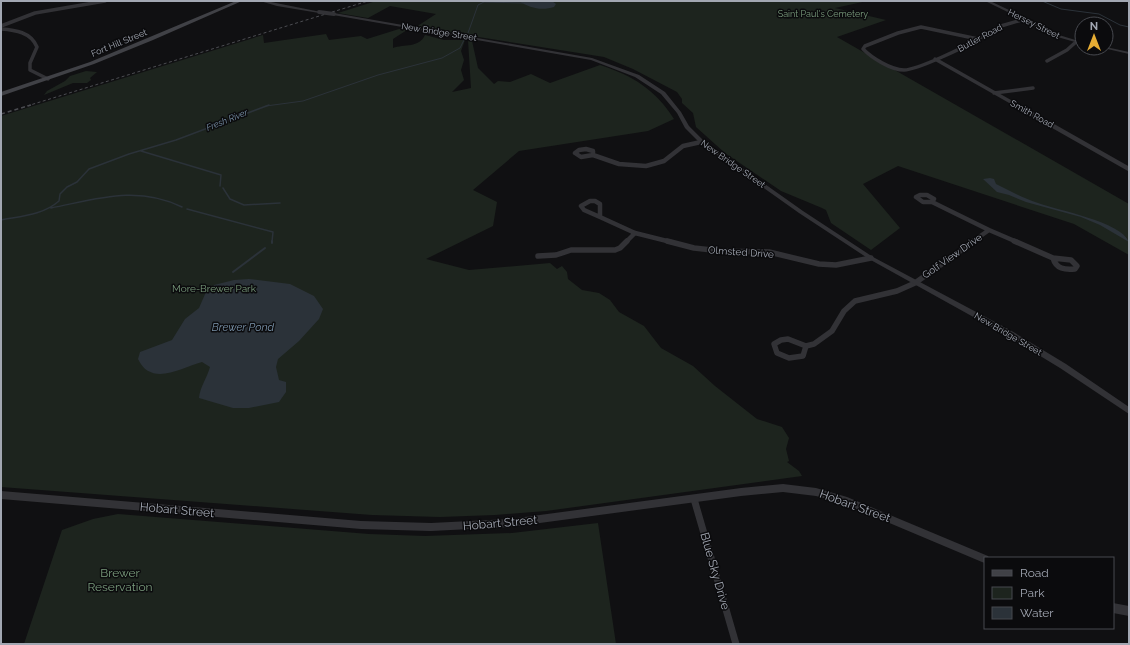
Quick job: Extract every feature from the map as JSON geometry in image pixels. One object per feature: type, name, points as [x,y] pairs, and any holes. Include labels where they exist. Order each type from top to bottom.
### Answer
[{"type":"main road","name":"Fort Hill Street","points":[[1,94],[48,79],[129,48],[240,1]]},
{"type":"street","points":[[1,27],[29,15],[105,1]]},
{"type":"street","name":"New Bridge Street","points":[[262,1],[277,5],[569,54],[603,62],[637,76],[663,93],[679,113],[687,127],[702,142],[806,216],[871,258],[1007,332],[1063,366],[1129,411]]},
{"type":"street","name":"Hersey Street","points":[[987,1],[1025,19],[1048,33],[1074,40]]},
{"type":"street","name":"Butler Road","points":[[978,39],[921,28],[892,35],[865,46],[863,49],[880,60],[896,68],[904,70],[935,59],[978,39],[999,26],[1016,20],[1025,19]]},
{"type":"street","points":[[1,27],[24,33],[35,41],[37,47],[30,63],[30,70],[48,79]]},
{"type":"street","points":[[1047,61],[1070,48],[1074,44]]},
{"type":"street","points":[[1114,50],[1129,53]]},
{"type":"street","name":"Smith Road","points":[[935,59],[1129,168]]},
{"type":"street","points":[[994,92],[1033,88]]},
{"type":"street","points":[[593,155],[623,166],[644,166],[665,160],[685,145],[702,142]]},
{"type":"street","name":"Golf View Drive","points":[[932,202],[989,230],[1053,258]]},
{"type":"street","name":"Olmsted Drive","points":[[600,217],[635,233],[694,248],[721,251],[769,252],[819,264],[844,265],[871,258]]},
{"type":"street","name":"Golf View Drive","points":[[806,346],[814,344],[832,331],[844,311],[855,300],[897,291],[915,283],[989,230]]},
{"type":"street","points":[[538,256],[556,256],[571,250],[615,250],[620,248],[635,233]]},
{"type":"street","points":[[788,338],[806,346],[803,356],[791,359],[777,354],[774,349],[774,344],[777,341],[788,338]]},
{"type":"street","name":"Hobart Street","points":[[1,496],[361,525],[431,527],[510,523],[766,489],[798,489],[816,492],[872,511],[984,559]]},
{"type":"street","name":"Blue Sky Drive","points":[[694,499],[736,644]]},
{"type":"street","points":[[1114,608],[1129,611]]},
{"type":"green space","name":"Saint Paul's Cemetery","points":[[376,1],[867,1],[835,8],[886,20],[837,37],[1129,204],[1129,255],[1074,224],[898,166],[863,184],[900,228],[871,250],[831,223],[826,210],[781,191],[725,153],[696,127],[693,113],[682,103],[682,99],[677,92],[633,69],[604,57],[416,27],[436,14],[390,6],[368,18],[338,13]]},
{"type":"green space","name":"More-Brewer Park","points":[[399,29],[407,30],[393,39],[393,48],[415,44],[425,35],[444,40],[465,40],[461,51],[464,60],[461,70],[464,80],[452,92],[471,88],[468,40],[472,41],[478,68],[494,84],[498,81],[510,82],[531,74],[550,83],[600,65],[633,79],[659,99],[674,119],[648,131],[519,151],[473,190],[497,202],[493,226],[426,259],[469,270],[550,263],[557,269],[562,266],[567,272],[568,279],[582,290],[599,293],[610,300],[619,312],[644,326],[661,348],[693,366],[715,386],[757,419],[782,427],[789,438],[786,449],[789,461],[787,462],[799,471],[802,476],[546,511],[440,517],[372,515],[1,487],[1,116],[263,35],[264,43],[326,34],[329,40],[361,36],[367,39]]},
{"type":"green space","points":[[86,71],[97,72],[87,83],[73,83],[44,95],[47,91],[65,81],[70,76]]},
{"type":"green space","name":"Brewer Reservation","points":[[118,514],[369,534],[425,536],[512,533],[598,523],[616,644],[24,644],[62,530],[93,519]]},
{"type":"water","points":[[519,1],[552,1],[556,4],[554,7],[540,9],[531,7]]},
{"type":"water","points":[[983,179],[994,179],[996,184],[1027,199],[1088,218],[1114,228],[1129,242],[1100,225],[1081,217],[1026,202],[997,192]]},
{"type":"water","name":"Brewer Pond","points":[[249,279],[290,284],[314,296],[323,309],[319,319],[299,341],[278,359],[276,367],[279,380],[286,382],[286,392],[279,402],[249,408],[233,408],[199,398],[210,367],[202,362],[176,371],[158,374],[151,372],[144,367],[138,359],[140,352],[172,340],[185,319],[199,308],[206,292],[214,285],[234,280]]},
{"type":"waterway","points":[[1042,1],[1061,9],[1099,14],[1120,25],[1129,27]]},
{"type":"waterway","name":"Fresh River","points":[[468,33],[478,5],[484,2],[523,3]]},
{"type":"waterway","name":"Fresh River","points":[[267,106],[303,101],[378,75],[442,58],[460,48],[464,40]]},
{"type":"waterway","name":"Fresh River","points":[[1,220],[32,214],[53,206],[59,201],[60,194],[67,187],[77,182],[89,169],[129,154],[176,140],[267,106]]},
{"type":"waterway","points":[[141,151],[221,175],[220,186]]},
{"type":"waterway","points":[[223,188],[230,199],[244,205],[280,203]]},
{"type":"waterway","points":[[51,208],[101,198],[133,195],[165,200],[182,207]]},
{"type":"waterway","points":[[187,209],[273,232],[272,242]]},
{"type":"waterway","points":[[233,272],[265,248]]},
{"type":"railway","points":[[27,106],[368,1]]},
{"type":"railway","points":[[1,114],[31,105]]}]
